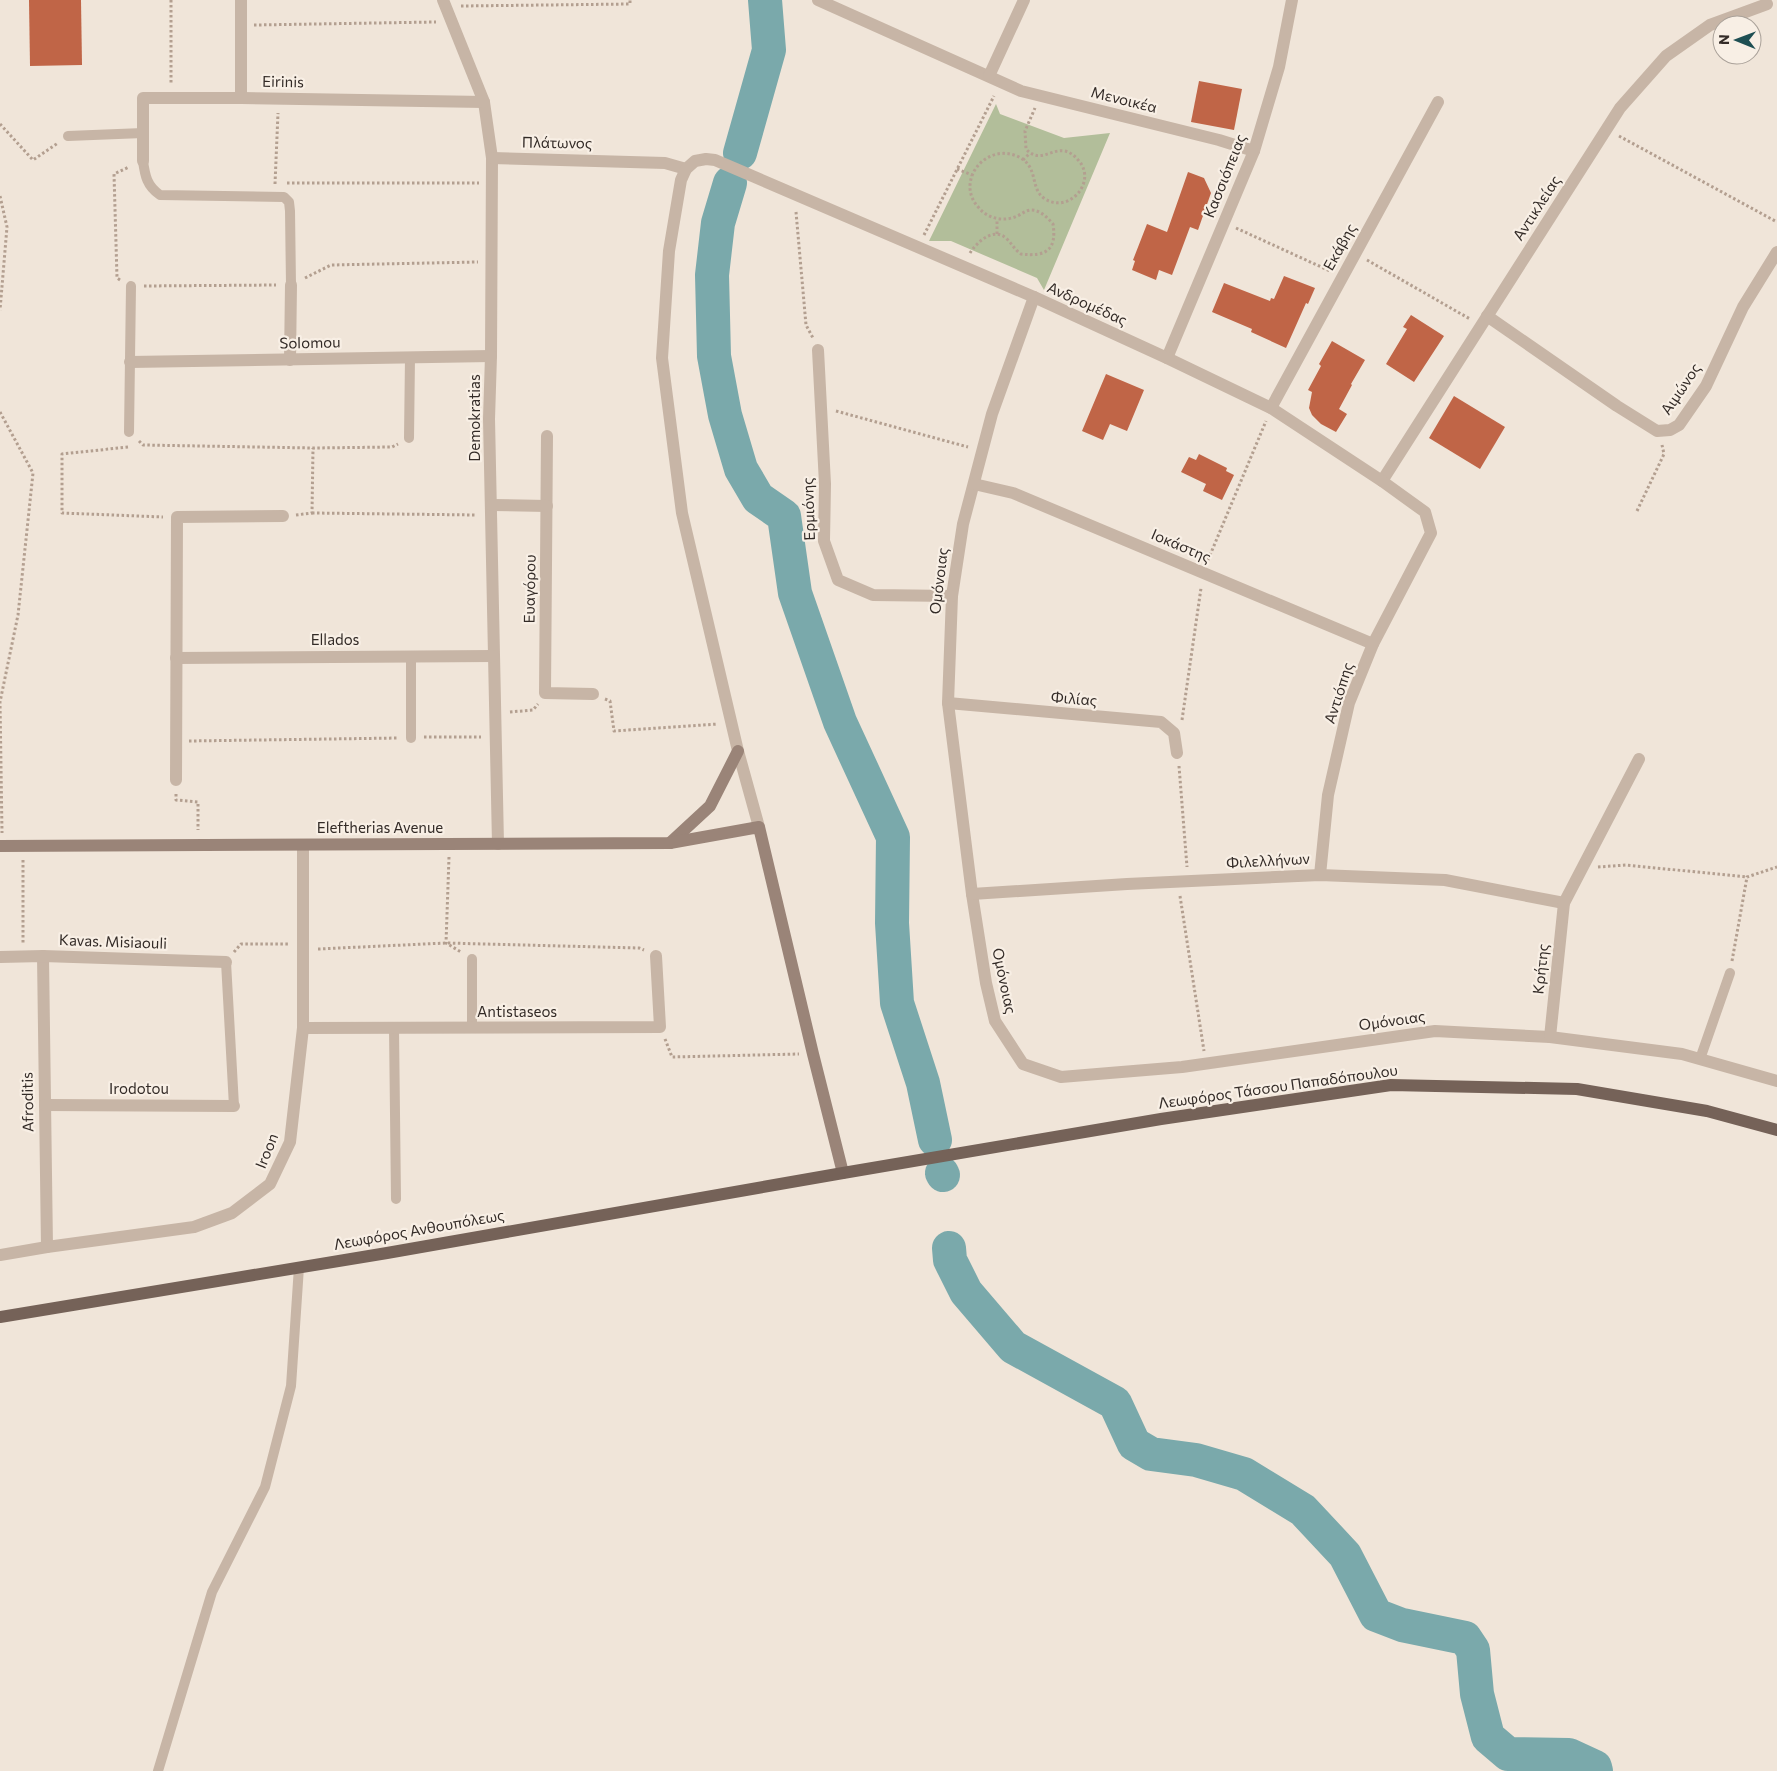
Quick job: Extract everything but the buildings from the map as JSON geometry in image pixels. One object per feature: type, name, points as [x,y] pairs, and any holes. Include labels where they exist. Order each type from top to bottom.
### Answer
[{"type":"main road","points":[[670,843],[710,806],[738,751]]},
{"type":"main road","name":"Eleftherias Avenue","points":[[1,846],[670,843],[759,827]]},
{"type":"main road","points":[[759,827],[843,1173]]},
{"type":"main road","name":"Λεωφόρος Τάσσου Παπαδόπουλου","points":[[843,1173],[1161,1119],[1391,1085],[1576,1089],[1707,1111],[1777,1130]]},
{"type":"main road","name":"Λεωφόρος Ανθουπόλεως","points":[[0,1317],[387,1253],[843,1173]]},
{"type":"street","points":[[241,0],[241,98]]},
{"type":"street","name":"Μενοικέα","points":[[818,0],[1021,91],[1218,140],[1254,151]]},
{"type":"street","points":[[988,76],[1024,0]]},
{"type":"street","name":"Κασσιόπειας","points":[[1167,358],[1254,151],[1279,67],[1292,0]]},
{"type":"street","name":"Demokratias","points":[[444,3],[484,102],[492,158],[489,419],[498,844]]},
{"type":"street","name":"Αντικλείας","points":[[1382,481],[1620,108],[1666,56],[1710,25],[1772,4]]},
{"type":"street","name":"Eirinis","points":[[143,161],[143,98],[279,98],[484,102]]},
{"type":"street","name":"Εκάβης","points":[[1271,408],[1438,102]]},
{"type":"street","name":"Πλάτωνος","points":[[492,158],[665,162],[691,165]]},
{"type":"street","name":"Ανδρομέδας","points":[[691,165],[706,159],[716,160],[1034,297],[1271,408],[1382,481],[1425,512],[1431,534]]},
{"type":"street","points":[[691,165],[681,180],[669,251],[662,358],[682,512],[731,723],[759,827]]},
{"type":"street","name":"Αιμώνος","points":[[1484,320],[1657,431],[1670,430],[1679,425],[1706,386],[1744,307],[1777,252]]},
{"type":"street","points":[[290,360],[291,285]]},
{"type":"street","name":"Ομόνοιας","points":[[1034,297],[992,414],[963,524],[952,596],[948,703],[972,894],[986,983],[995,1021],[1023,1064],[1061,1077],[1206,1064],[1435,1031],[1550,1037],[1682,1054],[1777,1081]]},
{"type":"street","name":"Ερμιόνης","points":[[818,350],[825,484],[824,540],[838,580],[873,595],[952,596]]},
{"type":"street","name":"Solomou","points":[[130,362],[491,356]]},
{"type":"street","name":"Ευαγόρου","points":[[544,694],[547,436]]},
{"type":"street","name":"Ιοκάστης","points":[[974,484],[1013,493],[1373,644]]},
{"type":"street","points":[[492,510],[547,506]]},
{"type":"street","points":[[176,780],[177,517],[283,516]]},
{"type":"street","name":"Αντιόπης","points":[[1320,876],[1328,795],[1349,703],[1373,644],[1431,534]]},
{"type":"street","name":"Ellados","points":[[176,658],[493,656]]},
{"type":"street","points":[[544,694],[593,694]]},
{"type":"street","name":"Φιλίας","points":[[948,703],[1161,722],[1174,733],[1177,753]]},
{"type":"street","points":[[1564,904],[1638,758]]},
{"type":"street","name":"Iroon","points":[[0,1256],[47,1247],[194,1226],[232,1213],[270,1184],[290,1142],[303,1028],[303,845]]},
{"type":"street","name":"Φιλελλήνων","points":[[972,894],[1320,876],[1445,880],[1564,904]]},
{"type":"street","name":"Κρήτης","points":[[1550,1037],[1564,904]]},
{"type":"street","name":"Kavas. Misiaouli","points":[[0,957],[43,956],[226,962]]},
{"type":"street","name":"Afroditis","points":[[43,956],[47,1247]]},
{"type":"street","points":[[656,956],[660,1027]]},
{"type":"street","name":"Antistaseos","points":[[303,1028],[660,1027]]},
{"type":"street","name":"Irodotou","points":[[45,1105],[234,1106]]},
{"type":"lane","points":[[68,136],[143,134]]},
{"type":"lane","points":[[143,161],[145,177],[151,189],[160,195],[284,197],[289,202],[291,285]]},
{"type":"lane","points":[[129,432],[131,286]]},
{"type":"lane","points":[[409,438],[410,357]]},
{"type":"lane","points":[[411,738],[412,656]]},
{"type":"lane","points":[[472,959],[472,1028]]},
{"type":"lane","points":[[226,962],[234,1106]]},
{"type":"lane","points":[[1700,1059],[1730,972]]},
{"type":"lane","points":[[394,1028],[396,1200]]},
{"type":"lane","points":[[158,1771],[212,1592],[265,1487],[291,1386],[299,1267]]},
{"type":"path","points":[[171,0],[171,98]]},
{"type":"path","points":[[444,3],[630,2]]},
{"type":"path","points":[[241,26],[452,22]]},
{"type":"path","points":[[918,247],[1001,82]]},
{"type":"path","points":[[963,267],[969,254],[982,238],[997,234],[1006,238],[1021,254],[1038,255],[1054,243],[1053,224],[1040,212],[1031,210],[1011,218],[997,219],[987,215],[978,208],[970,187],[972,175],[985,158],[995,154],[1006,153],[1017,156],[1033,171],[1039,194],[1046,200],[1054,203],[1071,200],[1078,195],[1082,188],[1085,179],[1084,171],[1081,163],[1075,156],[1059,150],[1038,157],[1026,149],[1025,131],[1040,96]]},
{"type":"path","points":[[274,197],[279,98]]},
{"type":"path","points":[[0,124],[33,160],[68,136]]},
{"type":"path","points":[[1606,130],[1777,222]]},
{"type":"path","points":[[1023,160],[1030,153]]},
{"type":"path","points":[[143,161],[114,174],[117,278],[131,286],[291,285],[331,265],[492,262]]},
{"type":"path","points":[[957,169],[972,175]]},
{"type":"path","points":[[275,183],[492,183]]},
{"type":"path","points":[[794,194],[806,325],[818,350]]},
{"type":"path","points":[[0,196],[2,217],[7,227],[0,310]]},
{"type":"path","points":[[997,219],[997,234]]},
{"type":"path","points":[[1224,223],[1343,277]]},
{"type":"path","points":[[1355,253],[1484,320]]},
{"type":"path","points":[[820,406],[983,451]]},
{"type":"path","points":[[1181,724],[1203,572],[1271,408]]},
{"type":"path","points":[[0,412],[33,474],[18,615],[0,702],[1,846]]},
{"type":"path","points":[[1637,510],[1664,454],[1660,431]]},
{"type":"path","points":[[129,432],[143,445]]},
{"type":"path","points":[[177,517],[62,513],[62,454],[143,445],[313,448],[392,447],[409,438]]},
{"type":"path","points":[[312,513],[313,448]]},
{"type":"path","points":[[283,516],[312,513],[492,510]]},
{"type":"path","points":[[494,713],[533,710],[544,694]]},
{"type":"path","points":[[593,694],[610,701],[614,731],[731,723]]},
{"type":"path","points":[[176,741],[495,737]]},
{"type":"path","points":[[1177,753],[1183,882],[1206,1064]]},
{"type":"path","points":[[176,780],[176,800],[198,802],[198,846]]},
{"type":"path","points":[[449,844],[446,942],[472,959]]},
{"type":"path","points":[[22,846],[23,956]]},
{"type":"path","points":[[1582,868],[1626,865],[1747,877],[1777,867]]},
{"type":"path","points":[[1730,972],[1747,877]]},
{"type":"path","points":[[226,962],[241,944],[303,944]]},
{"type":"path","points":[[660,1027],[672,1057],[813,1054]]},
{"type":"green space","points":[[996,104],[1000,114],[1064,138],[1110,133],[1044,290],[1037,278],[951,241],[929,241]]},
{"type":"waterway","points":[[740,153],[769,50],[765,0]]},
{"type":"waterway","points":[[730,183],[718,223],[712,275],[714,356],[725,415],[741,469],[758,498],[784,516],[795,593],[840,722],[893,837],[892,923],[897,1003],[923,1083],[935,1140]]},
{"type":"waterway","points":[[949,1248],[950,1260],[966,1292],[1013,1347],[1115,1403],[1134,1444],[1151,1454],[1196,1460],[1244,1474],[1303,1510],[1345,1555],[1376,1615],[1402,1625],[1465,1638],[1473,1650],[1477,1694],[1488,1737],[1508,1754],[1569,1755],[1595,1767],[1596,1771]]}]
